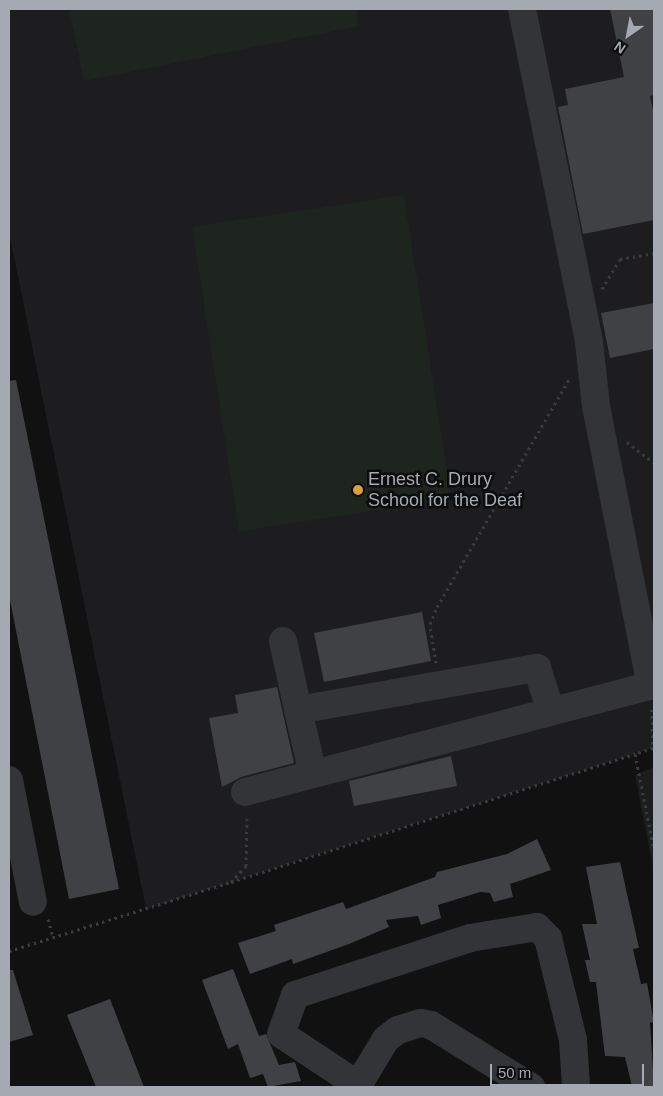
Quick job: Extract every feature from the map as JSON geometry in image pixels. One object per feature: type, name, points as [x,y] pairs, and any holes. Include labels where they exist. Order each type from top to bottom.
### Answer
[{"type":"street","points":[[245,792],[653,685],[596,406],[586,330],[522,9]]},
{"type":"street","points":[[282,641],[313,774]]},
{"type":"street","points":[[298,710],[537,668],[551,712]]},
{"type":"street","points":[[9,780],[14,824],[33,902]]},
{"type":"street","points":[[531,1087],[431,1025],[421,1023],[392,1034],[358,1086],[281,1034],[295,995],[470,938],[537,927],[548,938],[553,956],[573,1040],[576,1087]]},
{"type":"path","points":[[439,686],[430,624],[437,607],[586,330],[620,259],[654,253]]},
{"type":"path","points":[[649,460],[654,456]]},
{"type":"path","points":[[9,951],[653,748],[653,685]]},
{"type":"path","points":[[635,754],[654,850]]},
{"type":"path","points":[[231,882],[246,866],[245,792]]},
{"type":"shaded area","name":"Ernest C. Drury School for the Deaf","points":[[9,9],[654,9],[654,748],[146,909],[9,232]]},
{"type":"shaded area","points":[[69,9],[356,9],[359,26],[84,81]]},
{"type":"shaded area","points":[[404,195],[451,499],[239,531],[192,227]]},
{"type":"shaded area","points":[[654,767],[654,872],[635,775]]},
{"type":"building","points":[[610,9],[654,9],[654,95],[650,96],[654,115],[654,220],[583,234],[558,107],[568,105],[565,89],[624,77]]},
{"type":"building","points":[[654,303],[654,349],[610,358],[601,313]]},
{"type":"building","points":[[16,380],[119,889],[69,899],[9,595],[9,381]]},
{"type":"building","points":[[422,612],[431,661],[324,682],[314,633]]},
{"type":"building","points":[[277,687],[294,763],[241,777],[222,787],[209,718],[238,713],[235,695]]},
{"type":"building","points":[[451,756],[457,786],[354,806],[349,781]]},
{"type":"building","points":[[537,839],[551,870],[510,884],[513,897],[494,902],[490,893],[480,892],[438,905],[441,918],[421,925],[418,916],[386,920],[389,927],[349,944],[293,964],[292,959],[250,974],[238,943],[276,931],[274,925],[343,902],[346,909],[435,877],[437,872],[507,854]]},
{"type":"building","points":[[620,862],[639,948],[633,949],[641,984],[647,983],[654,1023],[650,1022],[654,1087],[632,1087],[625,1057],[605,1056],[596,982],[590,982],[585,960],[590,960],[582,924],[597,924],[586,867]]},
{"type":"building","points":[[233,969],[259,1036],[266,1034],[279,1065],[295,1062],[301,1081],[268,1087],[263,1074],[250,1078],[238,1044],[228,1049],[202,980]]},
{"type":"building","points":[[9,970],[13,970],[33,1035],[9,1042]]},
{"type":"building","points":[[110,999],[144,1087],[96,1087],[67,1015]]},
{"type":"place","name":"Ernest C. Drury School for the Deaf","points":[[358,490]]}]
